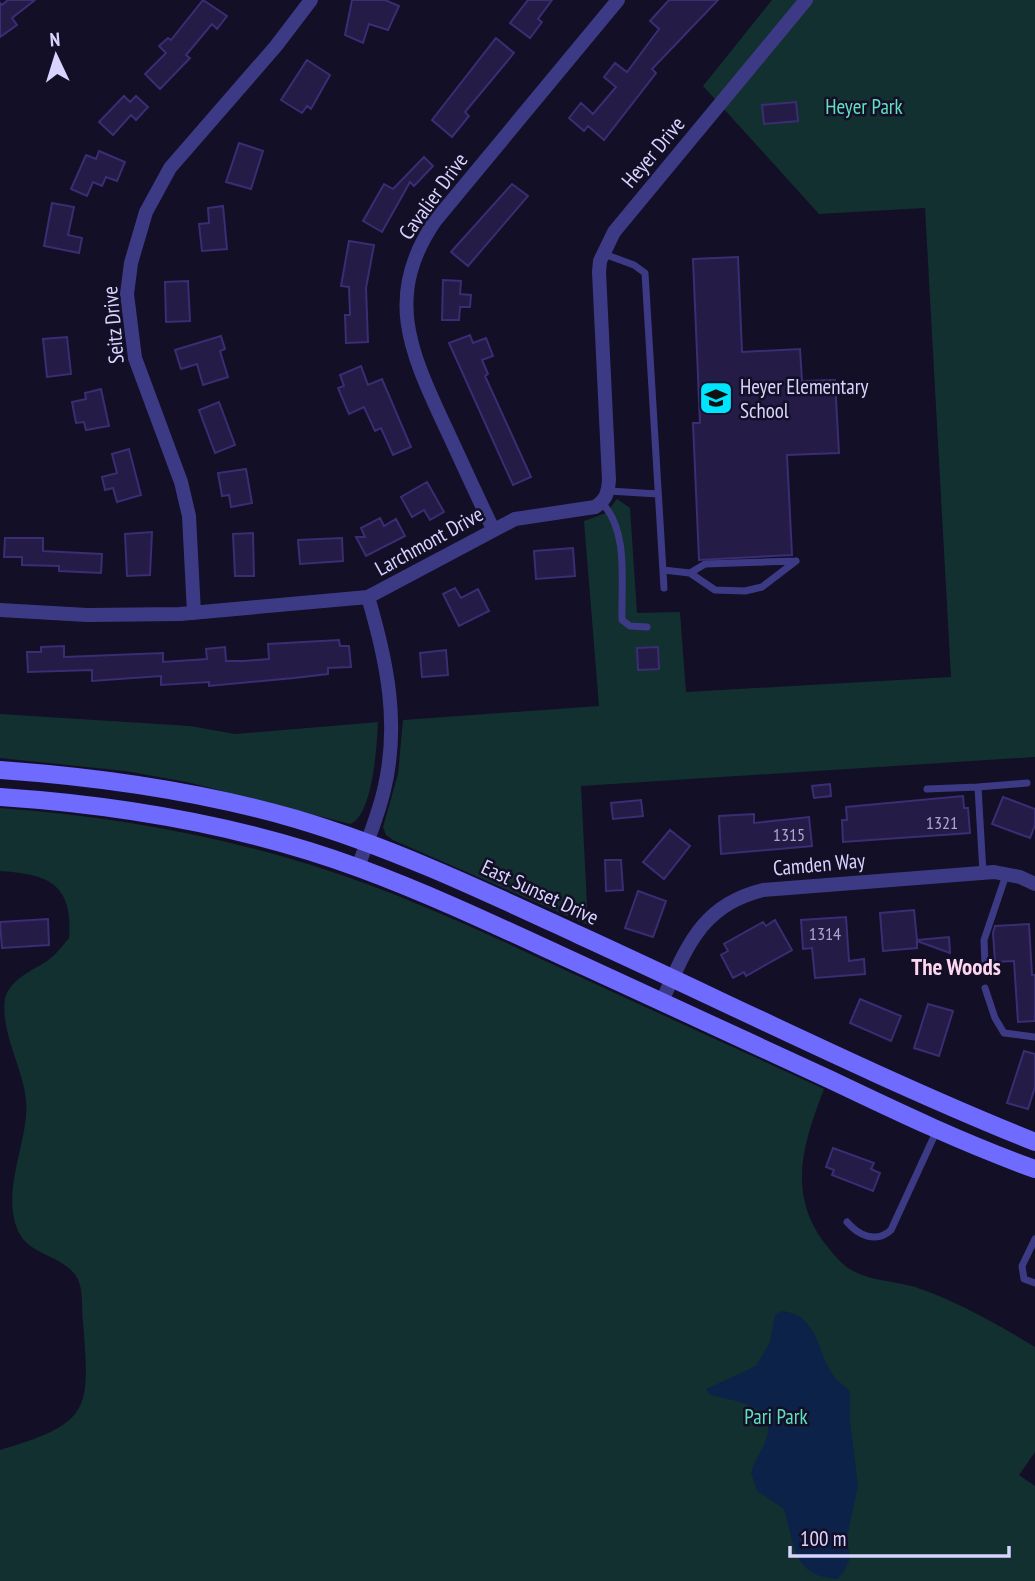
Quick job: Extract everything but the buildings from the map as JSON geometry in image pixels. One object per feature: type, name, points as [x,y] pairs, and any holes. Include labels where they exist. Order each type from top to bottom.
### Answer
[{"type":"main road","name":"East Sunset Drive","points":[[0,770],[66,774],[186,793],[296,819],[366,843],[476,887],[1035,1142]]},
{"type":"main road","points":[[0,797],[115,808],[202,825],[273,841],[358,867],[448,903],[938,1129],[1035,1169]]},
{"type":"street","name":"Seitz Drive","points":[[194,613],[188,516],[181,482],[135,358],[127,293],[131,263],[146,212],[170,168],[311,0]]},
{"type":"street","name":"Cavalier Drive","points":[[493,529],[419,370],[409,341],[406,320],[409,276],[422,240],[435,221],[618,0]]},
{"type":"street","name":"Heyer Drive","points":[[605,497],[599,272],[603,254],[614,232],[806,0]]},
{"type":"street","name":"Larchmont Drive","points":[[0,610],[99,615],[194,613],[368,597],[493,529],[528,515],[582,510],[605,497]]},
{"type":"street","points":[[358,867],[384,791],[392,719],[387,668],[368,597]]},
{"type":"street","name":"Camden Way","points":[[662,1001],[703,924],[715,910],[743,895],[764,890],[983,873],[1006,874],[1035,884]]},
{"type":"lane","points":[[603,254],[634,265],[645,273],[664,588]]},
{"type":"lane","points":[[648,627],[630,626],[622,620],[621,544],[605,497],[658,494]]},
{"type":"lane","points":[[663,570],[690,573],[715,590],[745,591],[762,587],[796,561],[705,564],[690,573]]},
{"type":"lane","points":[[927,789],[1027,783]]},
{"type":"lane","points":[[978,787],[983,873]]},
{"type":"lane","points":[[985,964],[984,940],[1006,874]]},
{"type":"lane","points":[[985,988],[995,1018],[1004,1033],[1035,1037]]},
{"type":"lane","points":[[847,1222],[855,1230],[872,1237],[885,1236],[891,1230],[938,1129]]},
{"type":"lane","points":[[1035,1239],[1023,1266],[1024,1279],[1035,1283]]},
{"type":"green space","name":"Heyer Park","points":[[772,0],[1035,0],[1035,757],[581,786],[588,925],[393,840],[386,835],[383,827],[398,774],[403,720],[599,706],[584,521],[606,513],[617,499],[630,508],[637,613],[680,612],[686,692],[951,677],[925,208],[819,214],[703,86]]},
{"type":"green space","points":[[0,714],[190,726],[235,734],[378,722],[369,794],[358,818],[350,824],[187,782],[125,771],[0,758]]},
{"type":"green space","name":"Pari Park","points":[[0,808],[106,819],[177,831],[281,856],[354,879],[460,922],[824,1089],[810,1128],[802,1166],[805,1203],[823,1241],[844,1265],[853,1271],[915,1287],[946,1299],[1035,1347],[1035,1452],[1019,1475],[1035,1486],[1035,1581],[0,1581],[0,1450],[52,1431],[68,1421],[78,1409],[84,1394],[86,1376],[79,1282],[65,1265],[35,1249],[23,1239],[13,1215],[12,1199],[24,1131],[26,1100],[4,1011],[5,998],[12,985],[50,959],[69,938],[67,905],[62,894],[44,879],[0,871]]},
{"type":"water","points":[[782,1311],[794,1314],[810,1327],[828,1367],[850,1392],[850,1421],[858,1485],[847,1538],[850,1558],[837,1579],[822,1577],[803,1565],[794,1546],[784,1509],[757,1491],[751,1473],[767,1436],[768,1425],[765,1417],[749,1405],[710,1395],[706,1389],[756,1366],[770,1342],[775,1315]]},
{"type":"place","name":"Heyer Elementary School","points":[[716,398]]},
{"type":"district","name":"The Woods","points":[[956,966]]}]
